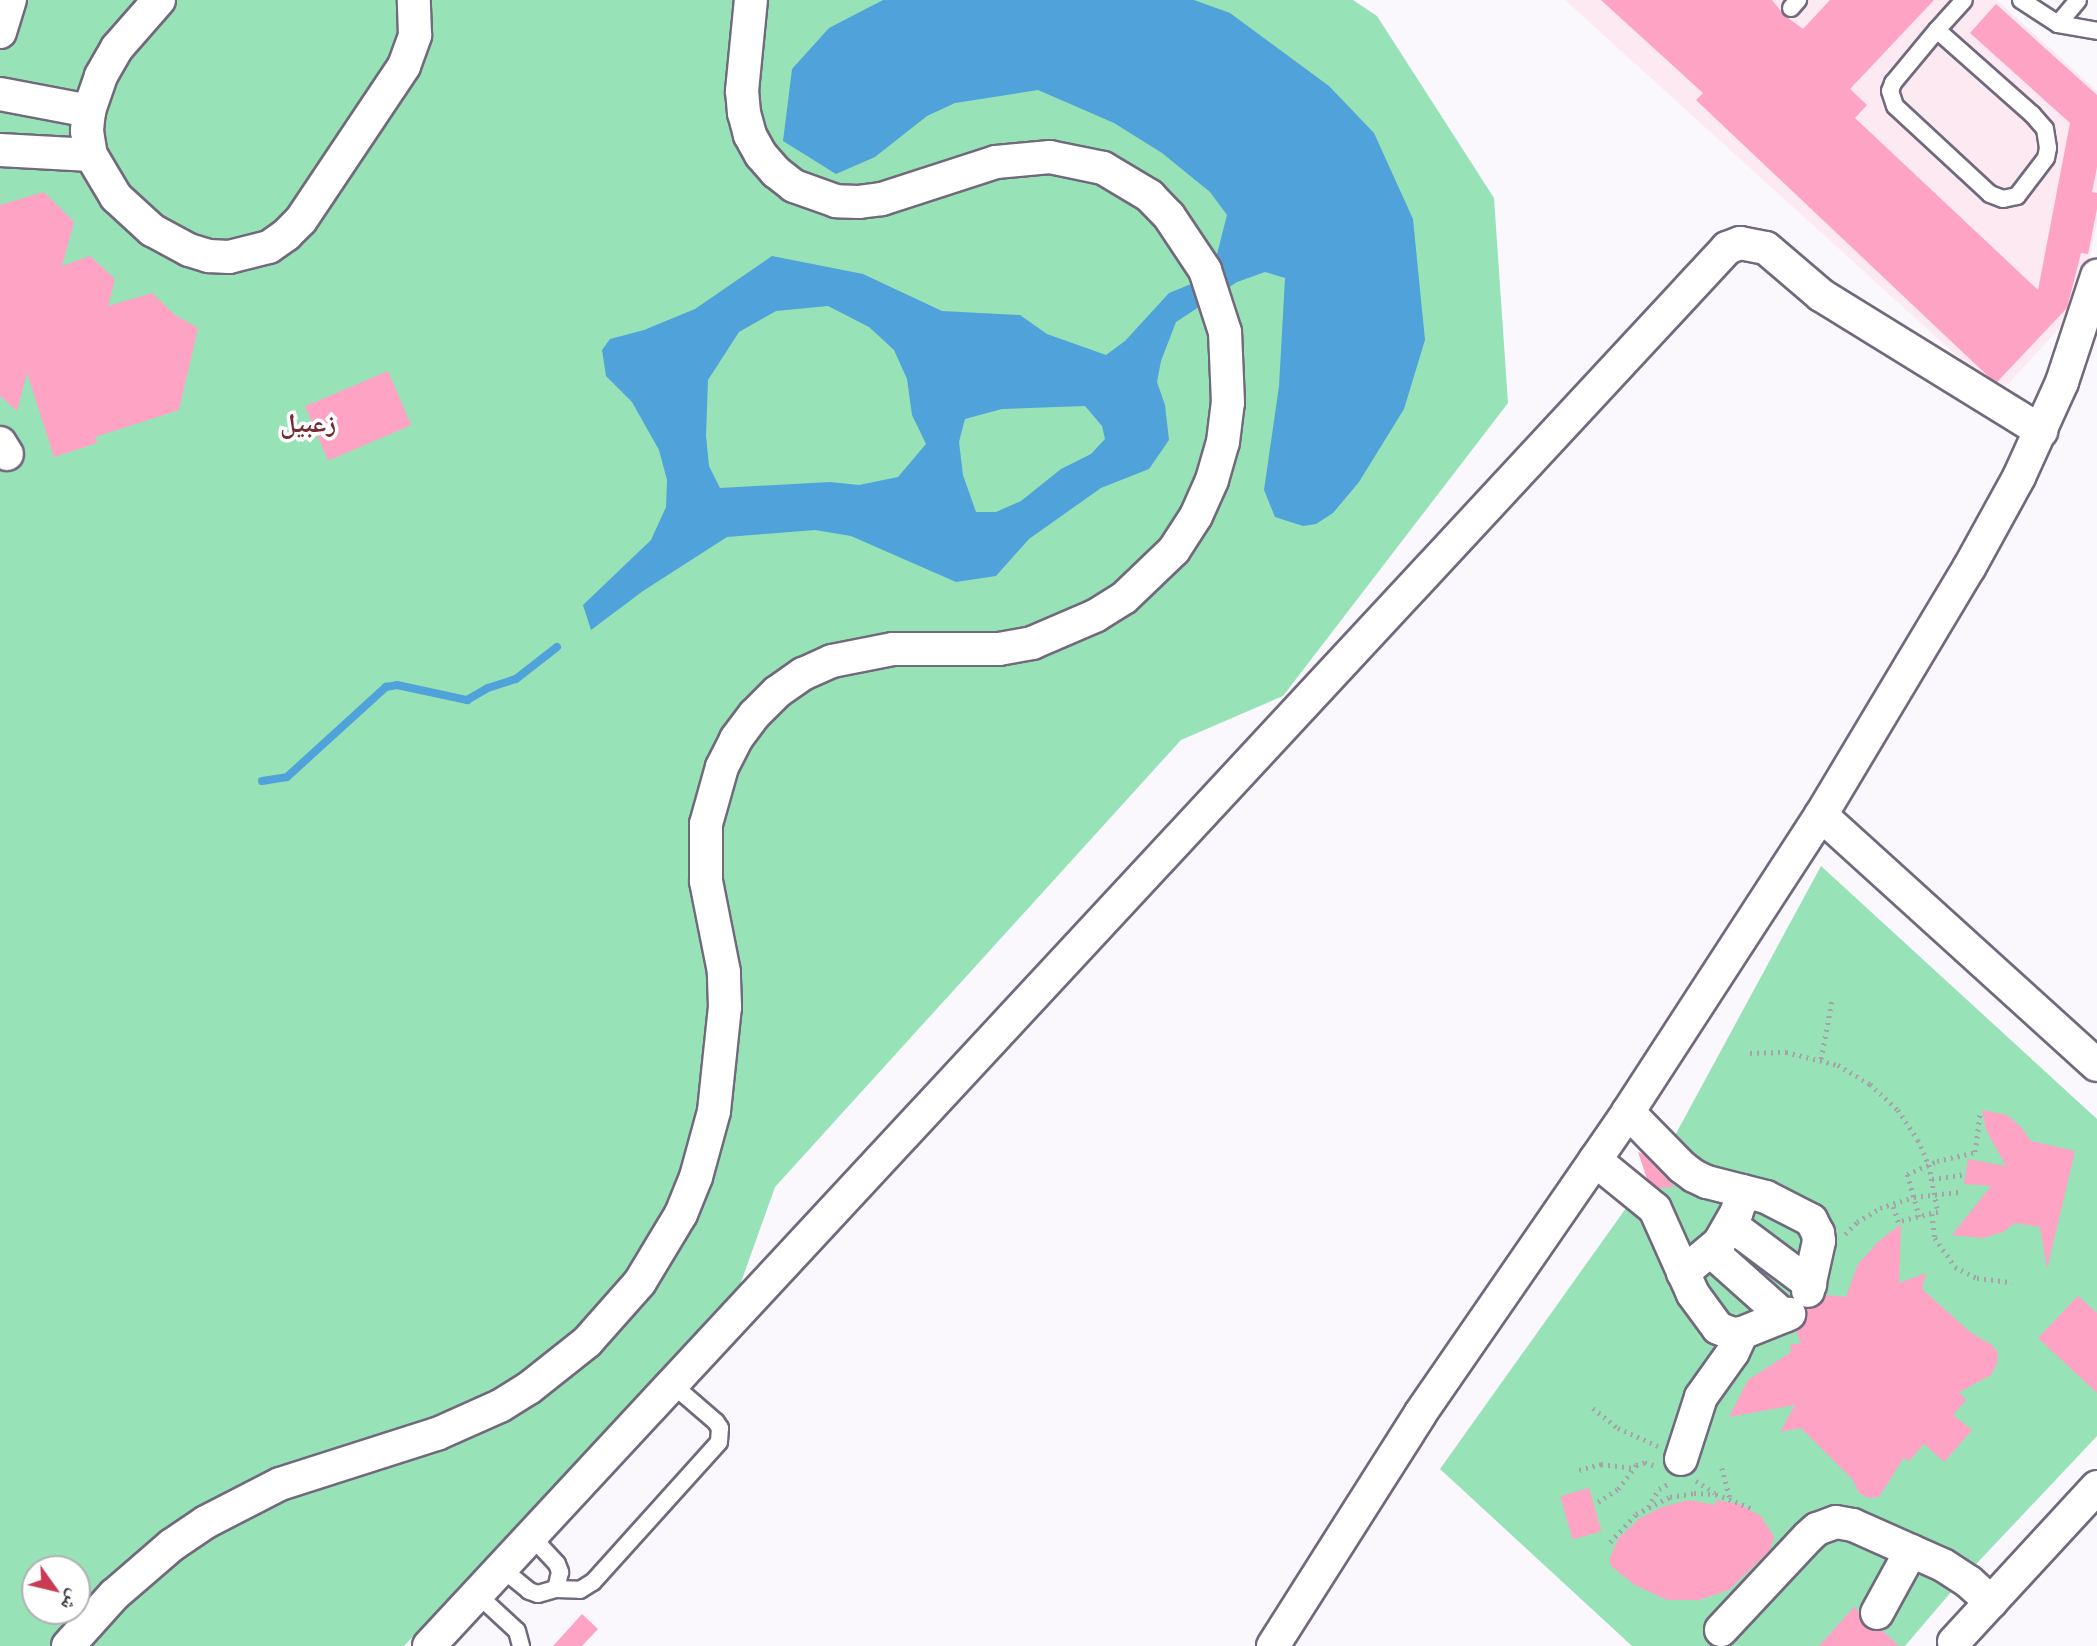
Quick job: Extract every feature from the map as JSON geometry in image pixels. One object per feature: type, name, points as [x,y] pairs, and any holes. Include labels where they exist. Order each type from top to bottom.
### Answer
[{"type":"street","points":[[0,32],[10,0]]},
{"type":"street","points":[[159,0],[117,48],[101,76],[89,111],[91,155],[116,197],[132,215],[173,242],[209,256],[229,257],[269,247],[286,235],[300,220],[404,66],[415,35],[414,0]]},
{"type":"street","points":[[68,1646],[114,1595],[172,1545],[206,1522],[280,1484],[437,1434],[500,1406],[538,1381],[587,1342],[640,1282],[681,1214],[696,1177],[715,1111],[724,1042],[725,996],[724,972],[706,881],[706,824],[722,767],[736,739],[755,714],[786,686],[832,661],[893,649],[999,649],[1032,643],[1095,616],[1133,590],[1174,550],[1196,516],[1212,480],[1223,442],[1228,403],[1225,332],[1205,270],[1169,216],[1150,196],[1103,168],[1050,157],[996,162],[883,199],[859,202],[836,201],[794,186],[776,172],[761,155],[750,135],[744,113],[742,90],[751,0]]},
{"type":"street","points":[[0,109],[0,92],[89,111]]},
{"type":"street","points":[[0,150],[91,155]]},
{"type":"street","points":[[429,1646],[1727,248],[1740,243],[1766,248],[1821,295],[2041,431]]},
{"type":"street","points":[[1273,1646],[1420,1414],[1628,1112],[1821,815],[1969,568],[2041,431],[2075,345],[2097,276]]},
{"type":"street","points":[[1821,815],[2097,1065]]},
{"type":"street","points":[[1595,1160],[1655,1209],[1683,1273],[1712,1322],[1725,1332],[1742,1333],[1798,1301],[1819,1241],[1815,1226],[1779,1202],[1707,1182],[1682,1167],[1628,1112]]},
{"type":"street","points":[[1683,1273],[1711,1251],[1731,1225],[1744,1191]]},
{"type":"street","points":[[1731,1225],[1798,1301]]},
{"type":"street","points":[[1711,1251],[1798,1301]]},
{"type":"street","points":[[1673,1459],[1701,1397],[1733,1352],[1742,1333]]},
{"type":"street","points":[[1954,1642],[2097,1487]]},
{"type":"street","points":[[1721,1630],[1808,1537],[1828,1524],[1853,1525],[1957,1573],[1991,1602]]},
{"type":"street","points":[[1877,1613],[1911,1551]]},
{"type":"lane","points":[[1937,30],[2032,114],[2045,129],[2048,148],[2046,158],[2017,196],[2003,199],[1990,194],[1895,106],[1890,91],[1892,83],[1937,30],[1964,0]]},
{"type":"lane","points":[[2021,0],[2058,24],[2097,31]]},
{"type":"lane","points":[[2058,24],[2078,0]]},
{"type":"lane","points":[[501,1568],[529,1591],[547,1593],[556,1589],[580,1590],[593,1581],[719,1442],[720,1428],[716,1422],[671,1384]]},
{"type":"lane","points":[[531,1536],[557,1564],[560,1572],[556,1589]]},
{"type":"lane","points":[[477,1594],[517,1631],[521,1646]]},
{"type":"path","points":[[1821,1059],[1832,999]]},
{"type":"path","points":[[1750,1053],[1786,1052],[1821,1059],[1855,1074],[1885,1096],[1909,1125],[1929,1164],[1938,1212],[1898,1223],[1892,1203]]},
{"type":"path","points":[[1919,1217],[1907,1174],[1929,1164],[1975,1152],[1980,1114]]},
{"type":"path","points":[[1932,1179],[1962,1175]]},
{"type":"path","points":[[1839,1242],[1857,1222],[1892,1203],[1935,1193],[1959,1192]]},
{"type":"path","points":[[1932,1214],[1935,1238],[1955,1267],[1976,1278],[2012,1282]]},
{"type":"path","points":[[1593,1408],[1673,1459]]},
{"type":"path","points":[[1598,1502],[1618,1489],[1633,1468],[1644,1462],[1673,1459]]},
{"type":"path","points":[[1579,1470],[1601,1464],[1633,1468]]},
{"type":"path","points":[[1722,1468],[1730,1497]]},
{"type":"path","points":[[1611,1542],[1636,1514],[1670,1497],[1694,1493],[1730,1497],[1753,1509]]},
{"type":"shaded area","points":[[1565,0],[1997,0],[2097,91],[2097,222],[2080,305],[1999,394]]},
{"type":"green space","points":[[0,0],[1353,0],[1377,16],[1494,198],[1508,403],[1283,696],[1181,740],[775,1187],[740,1285],[404,1646],[0,1646]]},
{"type":"green space","points":[[1821,866],[2097,1119],[2097,1436],[1963,1578],[1905,1646],[1632,1646],[1440,1469],[1666,1152]]},
{"type":"water","points":[[883,0],[1194,0],[1230,13],[1329,86],[1374,133],[1413,219],[1425,340],[1404,409],[1359,482],[1333,513],[1316,524],[1303,526],[1275,517],[1264,490],[1279,386],[1285,278],[1265,272],[1237,282],[1176,322],[1161,361],[1157,382],[1165,405],[1169,440],[1149,469],[1101,488],[1029,539],[996,576],[956,582],[851,536],[815,530],[727,537],[643,591],[591,630],[583,605],[651,540],[666,507],[667,480],[659,450],[632,402],[606,376],[602,350],[610,339],[644,330],[695,309],[772,256],[863,274],[942,311],[1020,315],[1047,334],[1106,355],[1125,341],[1169,293],[1196,282],[1214,266],[1227,215],[1210,192],[1162,153],[1114,123],[1038,90],[955,103],[927,116],[875,157],[836,174],[783,141],[792,69],[829,28]],"holes":[[[828,306],[869,327],[894,350],[907,379],[912,415],[926,444],[898,477],[859,485],[830,482],[720,488],[709,466],[706,436],[708,380],[739,332],[776,311]],[[1085,406],[1102,426],[1105,439],[1091,454],[1061,469],[1021,501],[996,512],[976,512],[963,475],[959,442],[965,419],[1002,409]]]},
{"type":"building","points":[[1601,0],[1772,0],[1784,15],[1803,29],[1830,0],[1934,0],[1850,89],[1867,105],[1855,118],[2038,290],[2070,123],[1970,33],[1996,4],[2097,95],[2097,167],[2092,192],[2097,193],[2097,209],[2088,254],[2081,253],[2067,308],[1997,382],[1990,378],[1696,100],[1703,93]]},
{"type":"building","points":[[44,192],[74,222],[62,266],[90,256],[115,279],[108,306],[152,293],[175,315],[198,328],[179,410],[95,437],[97,443],[54,457],[27,373],[17,411],[0,396],[0,205]]},
{"type":"building","points":[[388,371],[411,425],[328,460],[305,406]]},
{"type":"building","points":[[1982,1110],[2007,1115],[2021,1127],[2031,1141],[2075,1151],[2047,1269],[2040,1227],[2015,1223],[2003,1232],[1983,1238],[1952,1235],[1991,1186],[1964,1184],[1968,1159],[2006,1166],[1986,1130]]},
{"type":"building","points":[[1638,1152],[1675,1187],[1658,1188],[1647,1179]]},
{"type":"building","points":[[1901,1224],[1899,1283],[1926,1273],[1922,1289],[1970,1332],[1992,1345],[1998,1353],[1997,1363],[1991,1375],[1959,1392],[1966,1400],[1953,1415],[1972,1430],[1944,1462],[1924,1444],[1908,1462],[1904,1457],[1879,1497],[1868,1498],[1859,1493],[1853,1480],[1801,1428],[1780,1432],[1795,1405],[1729,1417],[1748,1380],[1791,1352],[1790,1345],[1801,1343],[1796,1331],[1804,1325],[1806,1309],[1821,1304],[1826,1295],[1846,1297],[1858,1264],[1879,1241]]},
{"type":"building","points":[[2078,1296],[2097,1313],[2097,1393],[2038,1338]]},
{"type":"building","points":[[1589,1488],[1601,1531],[1573,1540],[1560,1496]]},
{"type":"building","points":[[1689,1500],[1715,1505],[1716,1500],[1739,1504],[1761,1516],[1774,1537],[1770,1550],[1729,1590],[1699,1600],[1667,1600],[1635,1585],[1612,1567],[1609,1560],[1618,1539],[1639,1519],[1662,1507]]},
{"type":"building","points":[[1855,1606],[1868,1629],[1882,1630],[1899,1646],[1819,1646]]},
{"type":"building","points":[[582,1614],[598,1629],[582,1646],[553,1646]]},
{"type":"waterway","points":[[262,781],[287,777],[386,687],[397,685],[467,700],[488,688],[516,679],[557,647]]},
{"type":"district","name":"زعبيل","points":[[308,423]]}]
